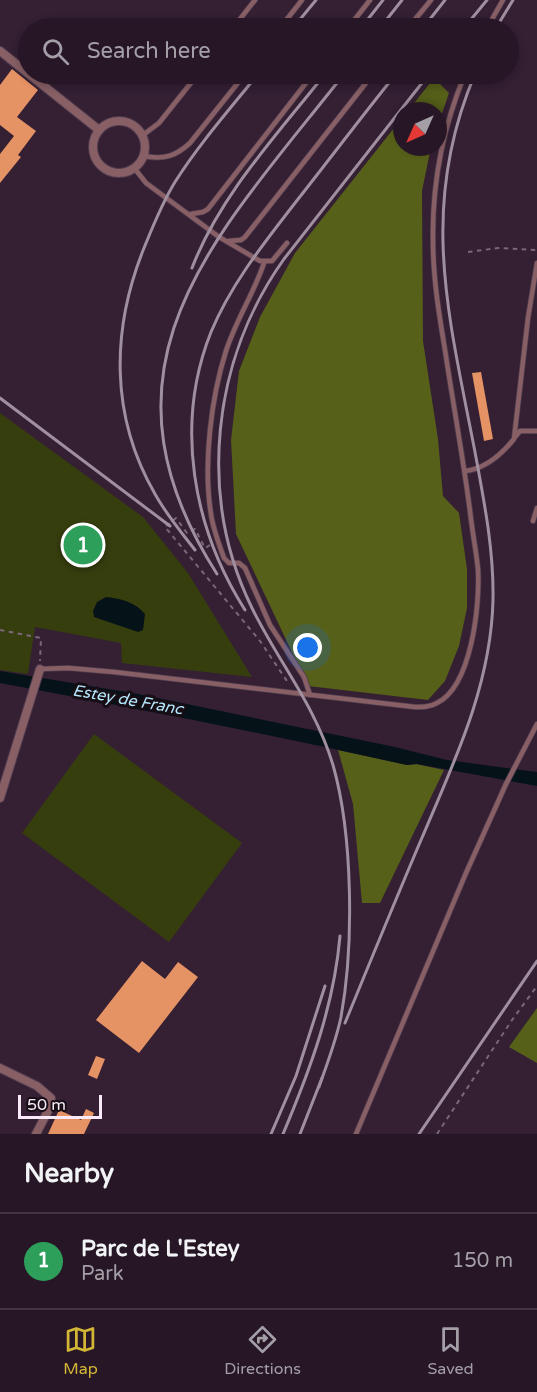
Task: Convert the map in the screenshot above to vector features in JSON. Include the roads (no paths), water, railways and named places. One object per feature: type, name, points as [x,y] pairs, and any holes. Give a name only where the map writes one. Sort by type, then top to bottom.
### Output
[{"type":"street","points":[[0,51],[18,65]]},
{"type":"street","points":[[41,84],[99,130]]},
{"type":"street","points":[[114,121],[122,121],[137,128],[143,135],[144,156],[135,169],[119,174],[103,168],[93,154],[92,146],[99,130],[114,121]]},
{"type":"street","points":[[0,798],[38,673]]},
{"type":"street","points":[[0,1068],[37,1086],[51,1098],[50,1107],[36,1134]]},
{"type":"lane","points":[[241,18],[255,0]]},
{"type":"lane","points":[[288,18],[302,0]]},
{"type":"lane","points":[[356,18],[370,0]]},
{"type":"lane","points":[[416,18],[431,0]]},
{"type":"lane","points":[[493,18],[503,0]]},
{"type":"lane","points":[[143,135],[159,123],[190,84]]},
{"type":"lane","points":[[144,156],[167,158],[181,151],[237,84]]},
{"type":"lane","points":[[189,214],[203,212],[208,208],[305,84]]},
{"type":"lane","points":[[229,242],[245,237],[365,84]]},
{"type":"lane","points":[[38,673],[68,668],[114,672],[428,707],[440,702],[451,689],[468,657],[477,611],[478,570],[465,471],[436,297],[433,242],[435,196],[441,152],[452,106],[461,84]]},
{"type":"lane","points":[[135,169],[146,183],[219,237],[264,263],[272,261],[287,243]]},
{"type":"lane","points":[[264,263],[226,351],[215,396],[210,442],[211,515],[226,561],[231,564],[239,563],[244,568],[270,626],[304,677],[310,695]]},
{"type":"lane","points":[[514,439],[537,263]]},
{"type":"lane","points":[[465,471],[484,466],[520,431],[537,431]]},
{"type":"lane","points":[[533,521],[537,508]]},
{"type":"lane","points":[[356,1134],[466,873],[506,784],[537,724]]},
{"type":"water","points":[[106,597],[128,602],[141,610],[145,614],[143,630],[138,632],[94,617],[93,611],[97,602]]},
{"type":"water","name":"Estey de Franc","points":[[0,671],[138,694],[395,747],[447,760],[537,772],[537,786],[417,764],[407,765],[204,722],[0,683]]},
{"type":"railway","points":[[301,18],[316,0]]},
{"type":"railway","points":[[369,18],[383,0]]},
{"type":"railway","points":[[388,18],[402,0]]},
{"type":"railway","points":[[431,18],[445,0]]},
{"type":"railway","points":[[472,18],[487,0]]},
{"type":"railway","points":[[502,18],[513,0]]},
{"type":"railway","points":[[195,550],[164,509],[140,464],[123,404],[120,372],[121,341],[125,310],[133,279],[166,198],[194,154],[250,84]]},
{"type":"railway","points":[[192,268],[218,215],[234,191],[251,166],[317,84]]},
{"type":"railway","points":[[217,574],[178,499],[162,430],[164,366],[182,306],[212,248],[252,191],[336,84]]},
{"type":"railway","points":[[245,610],[227,578],[213,545],[202,511],[195,475],[192,439],[193,403],[200,367],[219,314],[249,264],[388,84]]},
{"type":"railway","points":[[319,1087],[339,1026],[345,989],[349,925],[345,824],[333,765],[317,723],[262,628],[235,565],[224,520],[219,475],[220,429],[228,384],[241,340],[260,298],[284,259],[421,84]]},
{"type":"railway","points":[[345,1023],[469,723],[486,663],[491,632],[493,581],[490,544],[482,489],[456,355],[444,262],[443,216],[447,170],[458,123],[472,84]]},
{"type":"railway","points":[[0,398],[170,526]]},
{"type":"railway","points":[[283,1134],[302,1086],[326,1013],[340,936]]},
{"type":"railway","points":[[419,1134],[537,961]]},
{"type":"railway","points":[[271,1134],[296,1076],[325,986]]},
{"type":"railway","points":[[300,1134],[322,1078]]},
{"type":"place","name":"Parc de L'Estey","points":[[83,545]]}]
